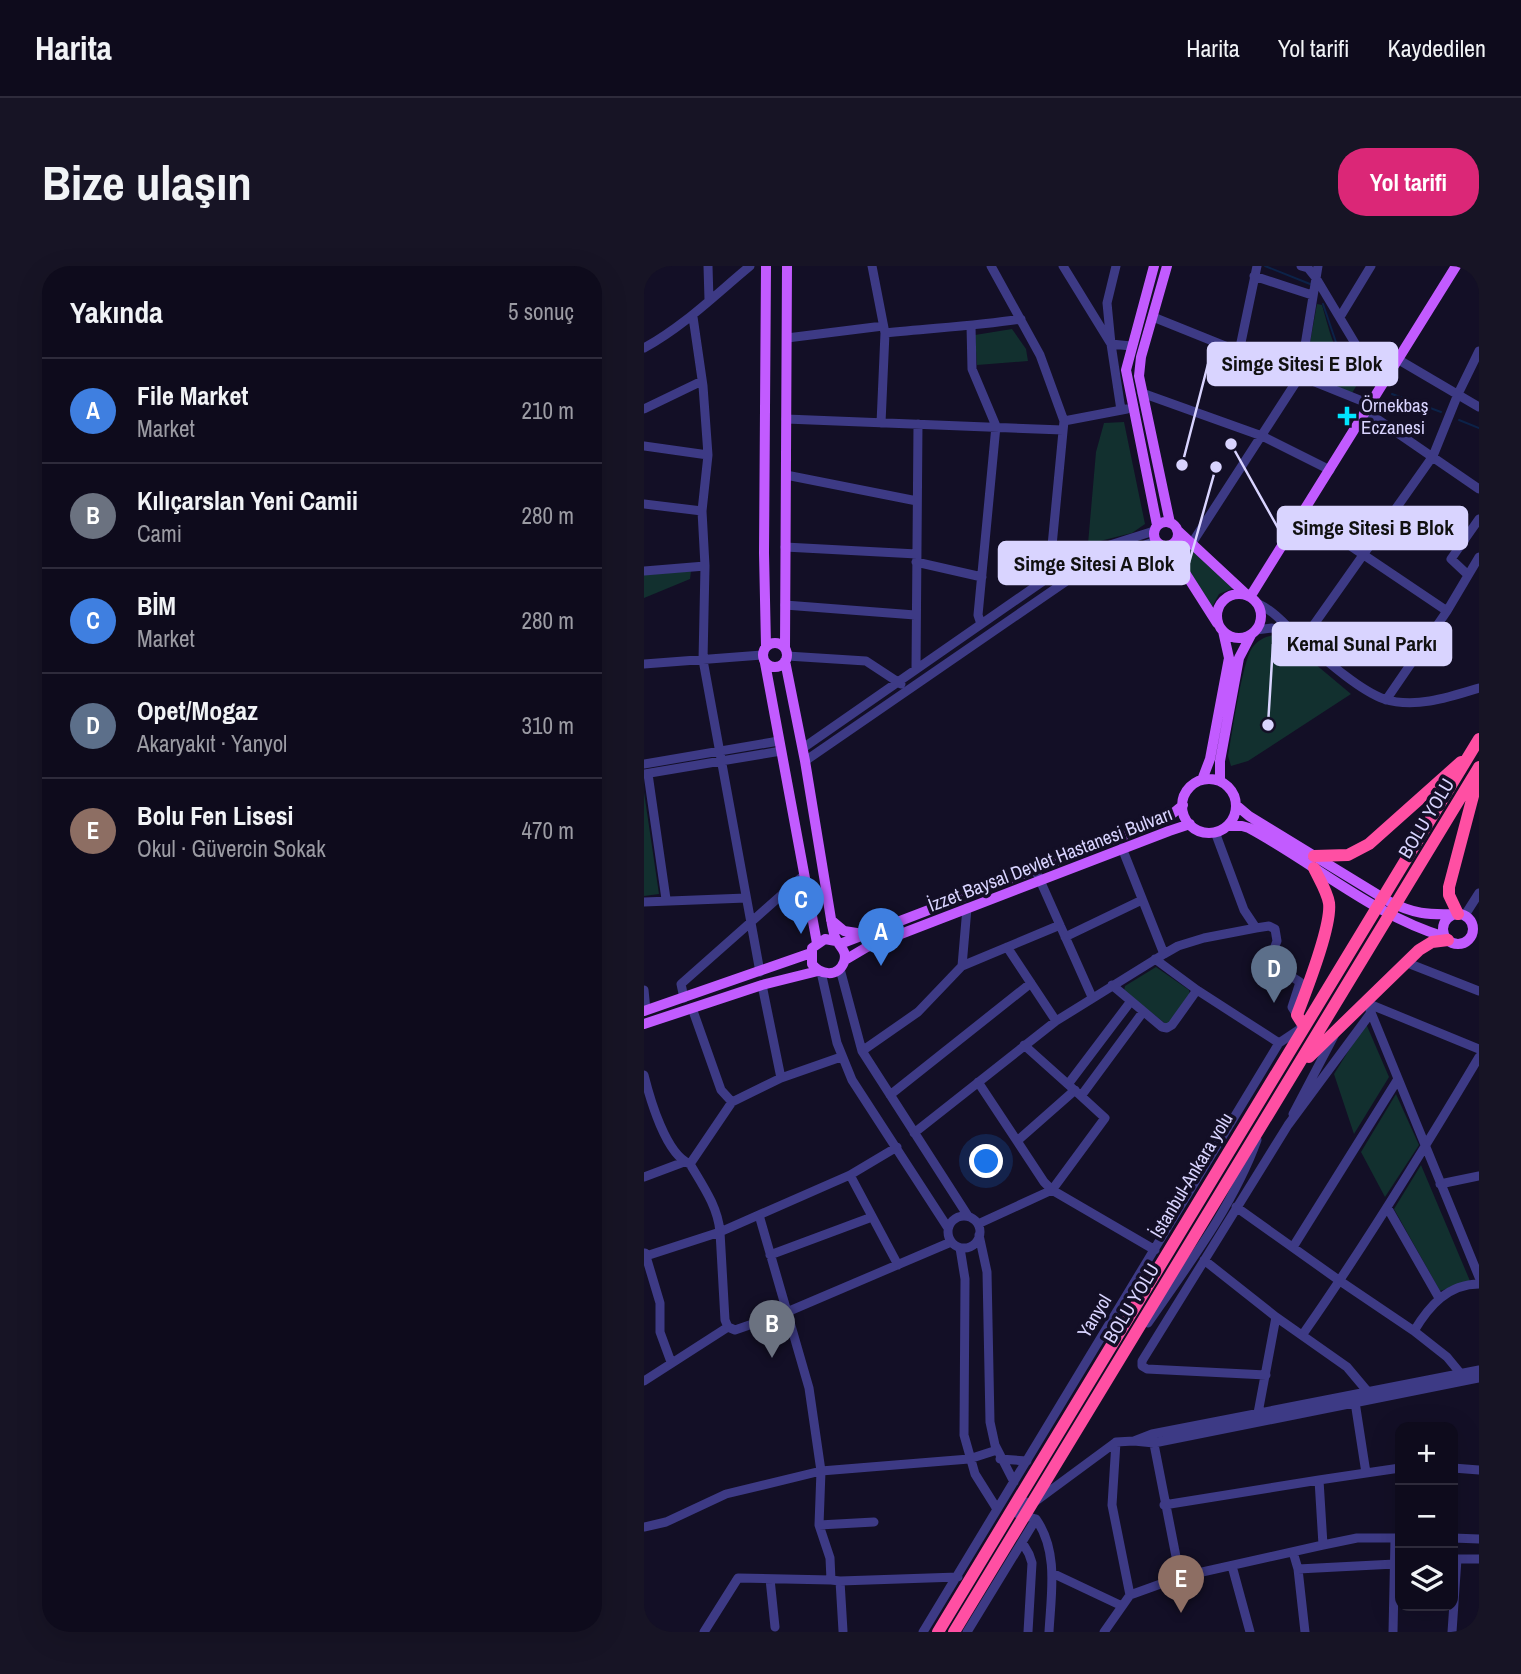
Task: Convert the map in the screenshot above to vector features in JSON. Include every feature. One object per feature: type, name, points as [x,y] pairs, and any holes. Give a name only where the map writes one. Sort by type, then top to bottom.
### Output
[{"type":"highway","name":"İstanbul-Ankara yolu","points":[[1380,916],[1392,883],[1479,739]]},
{"type":"highway","points":[[1301,1020],[1329,913],[1326,894],[1314,862],[1348,855],[1369,844],[1471,752]]},
{"type":"highway","name":"BOLU YOLU","points":[[1405,890],[1479,767]]},
{"type":"highway","points":[[1466,918],[1449,895],[1449,887],[1479,772]]},
{"type":"highway","name":"İstanbul-Ankara yolu","points":[[937,1632],[1301,1020],[1380,916],[1405,890]]},
{"type":"highway","name":"BOLU YOLU","points":[[954,1632],[1293,1072],[1380,916]]},
{"type":"highway","points":[[1293,1072],[1339,1027],[1368,1006],[1405,962],[1428,943],[1447,938]]},
{"type":"main road","points":[[766,266],[765,654],[817,943]]},
{"type":"main road","points":[[644,1024],[762,985],[819,972],[830,974],[842,965],[831,919],[786,655],[787,266]]},
{"type":"main road","points":[[1154,266],[1126,370],[1156,532],[1161,545],[1168,545],[1176,540],[1174,526],[1142,393],[1139,366],[1167,266]]},
{"type":"main road","points":[[1252,598],[1456,266]]},
{"type":"main road","points":[[1156,532],[1163,522],[1174,526],[1252,598],[1261,616],[1239,659],[1220,761],[1220,781]]},
{"type":"main road","points":[[1168,545],[1221,628],[1239,638],[1254,632]]},
{"type":"main road","points":[[1202,780],[1220,781],[1230,788],[1236,805],[1234,817],[1227,826],[1215,832],[1204,832],[1190,824],[1184,816],[1183,805],[1189,789],[1202,780],[1210,759],[1229,658],[1217,613],[1222,602],[1236,594],[1252,598]]},
{"type":"main road","points":[[765,654],[776,642],[786,655]]},
{"type":"main road","points":[[765,654],[776,667],[786,655]]},
{"type":"main road","name":"İzzet Baysal Devlet Hastanesi Bulvarı","points":[[842,965],[867,947],[967,908],[1037,874],[1166,819],[1183,805]]},
{"type":"main road","points":[[1236,805],[1314,862],[1380,916],[1447,938],[1453,943],[1479,946]]},
{"type":"main road","name":"İzzet Baysal Devlet Hastanesi Bulvarı","points":[[838,943],[1190,824]]},
{"type":"main road","points":[[1227,826],[1246,827],[1409,912],[1466,918]]},
{"type":"main road","points":[[1447,938],[1443,930],[1444,922],[1449,917],[1466,918]]},
{"type":"main road","points":[[1463,943],[1472,934],[1466,918]]},
{"type":"main road","points":[[831,919],[839,928],[849,933],[869,934]]},
{"type":"main road","points":[[819,972],[812,964],[811,953],[817,943],[825,939],[838,943]]},
{"type":"main road","points":[[645,1011],[811,953]]},
{"type":"street","points":[[644,270],[650,266]]},
{"type":"street","points":[[708,266],[709,300]]},
{"type":"street","points":[[644,348],[693,317],[750,266]]},
{"type":"street","points":[[872,266],[884,330],[881,423]]},
{"type":"street","points":[[991,266],[1040,355],[1064,426],[1049,577]]},
{"type":"street","points":[[1063,266],[1111,344]]},
{"type":"street","points":[[1116,266],[1107,303],[1121,410]]},
{"type":"street","points":[[1239,352],[1257,266]]},
{"type":"street","points":[[1301,266],[1308,268],[1315,278],[1365,360],[1388,378]]},
{"type":"street","points":[[1192,543],[1300,376],[1318,266]]},
{"type":"street","points":[[1340,317],[1371,266]]},
{"type":"street","points":[[1254,276],[1312,295]]},
{"type":"street","points":[[693,317],[708,455],[702,511],[705,566],[703,660],[760,972]]},
{"type":"street","points":[[1153,317],[1300,376],[1369,408],[1479,489]]},
{"type":"street","points":[[787,338],[971,326],[1021,319]]},
{"type":"street","points":[[971,326],[972,369],[996,426],[978,615],[981,624]]},
{"type":"street","points":[[1111,344],[1131,346]]},
{"type":"street","points":[[1300,638],[1433,456],[1479,351]]},
{"type":"street","points":[[1399,360],[1479,407]]},
{"type":"street","points":[[644,409],[702,381]]},
{"type":"street","points":[[1142,393],[1262,436],[1330,470]]},
{"type":"street","points":[[786,419],[1064,426],[1133,408]]},
{"type":"street","points":[[916,669],[919,424]]},
{"type":"street","points":[[644,446],[708,455]]},
{"type":"street","points":[[786,475],[916,501]]},
{"type":"street","points":[[644,504],[702,511]]},
{"type":"street","points":[[1303,513],[1447,611]]},
{"type":"street","points":[[1468,575],[1451,559],[1479,519]]},
{"type":"street","points":[[803,748],[1088,552],[1156,532]]},
{"type":"street","points":[[806,761],[1089,567],[1156,532]]},
{"type":"street","points":[[785,547],[917,558],[982,577]]},
{"type":"street","points":[[1386,700],[1447,611],[1479,557]]},
{"type":"street","points":[[644,572],[705,566]]},
{"type":"street","points":[[1252,598],[1269,609],[1358,685],[1386,700],[1438,700],[1479,688]]},
{"type":"street","points":[[785,605],[915,615]]},
{"type":"street","points":[[1254,632],[1272,628],[1300,638]]},
{"type":"street","points":[[644,664],[765,654]]},
{"type":"street","points":[[786,655],[866,662],[899,681],[906,691]]},
{"type":"street","points":[[666,899],[645,771],[780,746]]},
{"type":"street","points":[[1215,832],[1244,910],[1256,928]]},
{"type":"street","points":[[1122,848],[1142,900],[1159,957],[1197,990],[1279,1043]]},
{"type":"street","points":[[1037,874],[1092,997]]},
{"type":"street","points":[[684,998],[681,984],[804,875]]},
{"type":"street","points":[[1466,918],[1479,893]]},
{"type":"street","points":[[644,902],[666,899],[746,898]]},
{"type":"street","points":[[1065,937],[1142,900]]},
{"type":"street","points":[[962,966],[967,908]]},
{"type":"street","points":[[862,1051],[918,1012],[962,966],[1060,925]]},
{"type":"street","points":[[914,1133],[1056,1021],[1178,946],[1204,938],[1269,926],[1275,929],[1276,942],[1269,962],[1300,982],[1292,1007],[1301,1020]]},
{"type":"street","points":[[1007,947],[1056,1021]]},
{"type":"street","points":[[1405,962],[1479,991]]},
{"type":"street","points":[[842,965],[862,1051],[968,1216],[978,1224],[987,1272],[990,1422],[999,1455],[1014,1482]]},
{"type":"street","points":[[819,972],[841,1057],[852,1080],[897,1147],[956,1245],[965,1279],[964,1435],[969,1459],[980,1484],[998,1509]]},
{"type":"street","points":[[890,1096],[1031,983]]},
{"type":"street","points":[[762,985],[782,1078]]},
{"type":"street","points":[[1112,985],[1162,1027],[1167,1028],[1197,990]]},
{"type":"street","points":[[644,990],[645,1011]]},
{"type":"street","points":[[1075,1090],[1131,1001]]},
{"type":"street","points":[[1368,1006],[1479,1049]]},
{"type":"street","points":[[1368,1006],[1479,1277]]},
{"type":"street","points":[[1265,1375],[1147,1369],[1142,1366],[1142,1361],[1253,1179],[1368,1006]]},
{"type":"street","points":[[692,1008],[721,1090],[732,1102]]},
{"type":"street","points":[[1017,1141],[1075,1090],[1143,1012]]},
{"type":"street","name":"Yanyol","points":[[923,1632],[1279,1043],[1301,1020]]},
{"type":"street","points":[[1288,1125],[1339,1027]]},
{"type":"street","points":[[978,1224],[1052,1190],[1105,1118],[1024,1045]]},
{"type":"street","points":[[644,1177],[687,1163],[732,1102],[782,1078],[841,1057]]},
{"type":"street","points":[[1303,1334],[1425,1148],[1479,1057]]},
{"type":"street","points":[[644,1075],[652,1108],[663,1132],[710,1197],[719,1220],[728,1327]]},
{"type":"street","points":[[1293,1247],[1398,1079]]},
{"type":"street","points":[[978,1082],[1052,1190],[1155,1250]]},
{"type":"street","points":[[1018,1514],[1219,1215],[1247,1168],[1265,1118]]},
{"type":"street","points":[[671,1363],[660,1332],[660,1303],[645,1254],[738,1226],[759,1214],[850,1175],[897,1147]]},
{"type":"street","points":[[1247,1168],[1253,1179]]},
{"type":"street","points":[[850,1175],[898,1265]]},
{"type":"street","points":[[1440,1184],[1479,1176]]},
{"type":"street","points":[[1236,1207],[1414,1331],[1447,1357],[1461,1374]]},
{"type":"street","points":[[1219,1215],[1236,1207]]},
{"type":"street","points":[[1387,1207],[1440,1298]]},
{"type":"street","points":[[759,1214],[809,1388],[821,1471],[819,1525],[836,1581],[845,1632]]},
{"type":"street","points":[[948,1228],[954,1219],[968,1216]]},
{"type":"street","points":[[770,1255],[872,1217]]},
{"type":"street","points":[[728,1327],[735,1330],[787,1312],[898,1265],[956,1245],[974,1244],[979,1235]]},
{"type":"street","points":[[1204,1260],[1276,1317],[1347,1367],[1368,1392]]},
{"type":"street","points":[[1414,1331],[1440,1298],[1460,1287],[1479,1284]]},
{"type":"street","points":[[1258,1413],[1276,1317]]},
{"type":"street","points":[[644,1381],[728,1327]]},
{"type":"street","points":[[1153,1438],[1258,1413],[1479,1370]]},
{"type":"street","points":[[1018,1514],[1116,1442],[1153,1438],[1479,1378]]},
{"type":"street","points":[[1355,1402],[1366,1473]]},
{"type":"street","points":[[1153,1438],[1180,1577]]},
{"type":"street","points":[[1116,1442],[1112,1505],[1130,1595]]},
{"type":"street","points":[[644,1527],[666,1522],[726,1494],[821,1471],[999,1455],[1027,1461]]},
{"type":"street","points":[[1458,1468],[1479,1470]]},
{"type":"street","points":[[1164,1505],[1395,1469]]},
{"type":"street","points":[[1319,1480],[1323,1545]]},
{"type":"street","points":[[1018,1514],[1036,1518],[1046,1535],[1052,1573],[1048,1632]]},
{"type":"street","points":[[967,1632],[1036,1518]]},
{"type":"street","points":[[819,1525],[874,1522]]},
{"type":"street","points":[[1104,1632],[1130,1595],[1180,1577],[1357,1538],[1395,1538]]},
{"type":"street","points":[[1458,1538],[1479,1539]]},
{"type":"street","points":[[1022,1542],[1032,1563],[1028,1632]]},
{"type":"street","points":[[1293,1552],[1298,1569],[1305,1632]]},
{"type":"street","points":[[1458,1559],[1479,1559]]},
{"type":"street","points":[[1298,1569],[1395,1561]]},
{"type":"street","points":[[1232,1566],[1250,1632]]},
{"type":"street","points":[[1052,1573],[1122,1606]]},
{"type":"street","points":[[704,1632],[738,1578],[836,1581],[958,1577]]},
{"type":"street","points":[[770,1579],[775,1627]]},
{"type":"street","points":[[1393,1632],[1395,1596]]},
{"type":"street","points":[[1452,1632],[1453,1611]]},
{"type":"green space","points":[[1317,304],[1322,305],[1339,355],[1360,380],[1352,393],[1310,375],[1305,370]]},
{"type":"green space","points":[[1012,329],[1026,349],[1028,361],[977,365],[975,335]]},
{"type":"green space","points":[[1124,422],[1145,524],[1132,533],[1088,544],[1096,452],[1104,423]]},
{"type":"green space","points":[[1181,541],[1236,587],[1219,594],[1211,609],[1174,548]]},
{"type":"green space","points":[[691,571],[690,579],[644,598],[644,575]]},
{"type":"green space","points":[[1275,635],[1290,643],[1351,694],[1248,761],[1231,766],[1228,756],[1248,656],[1259,641]]},
{"type":"green space","points":[[644,792],[659,894],[644,896]]},
{"type":"green space","points":[[1156,967],[1189,990],[1190,995],[1170,1023],[1166,1024],[1124,991],[1125,986]]},
{"type":"green space","points":[[1364,1026],[1367,1026],[1389,1077],[1354,1134],[1334,1074]]},
{"type":"green space","points":[[1396,1094],[1419,1145],[1385,1197],[1361,1152]]},
{"type":"green space","points":[[1421,1165],[1470,1281],[1440,1291],[1394,1209]]},
{"type":"waterway","points":[[1265,266],[1310,284]]},
{"type":"waterway","points":[[1323,304],[1342,360],[1350,370],[1373,385]]},
{"type":"waterway","points":[[1392,394],[1441,412]]},
{"type":"waterway","points":[[1459,420],[1479,428]]},
{"type":"place","name":"Örnekbaş Eczanesi","points":[[1347,416]]},
{"type":"place","name":"Simge Sitesi B Blok","points":[[1231,444]]},
{"type":"place","name":"Simge Sitesi E Blok","points":[[1182,465]]},
{"type":"place","name":"Simge Sitesi A Blok","points":[[1216,467]]},
{"type":"place","name":"Kemal Sunal Parkı","points":[[1268,725]]},
{"type":"place","name":"BİM","points":[[801,934]]},
{"type":"place","name":"File Market","points":[[881,966]]},
{"type":"place","name":"Opet/Mogaz","points":[[1274,1003]]},
{"type":"place","name":"Kılıçarslan Yeni Camii","points":[[772,1358]]},
{"type":"place","name":"Bolu Fen Lisesi","points":[[1181,1613]]}]
